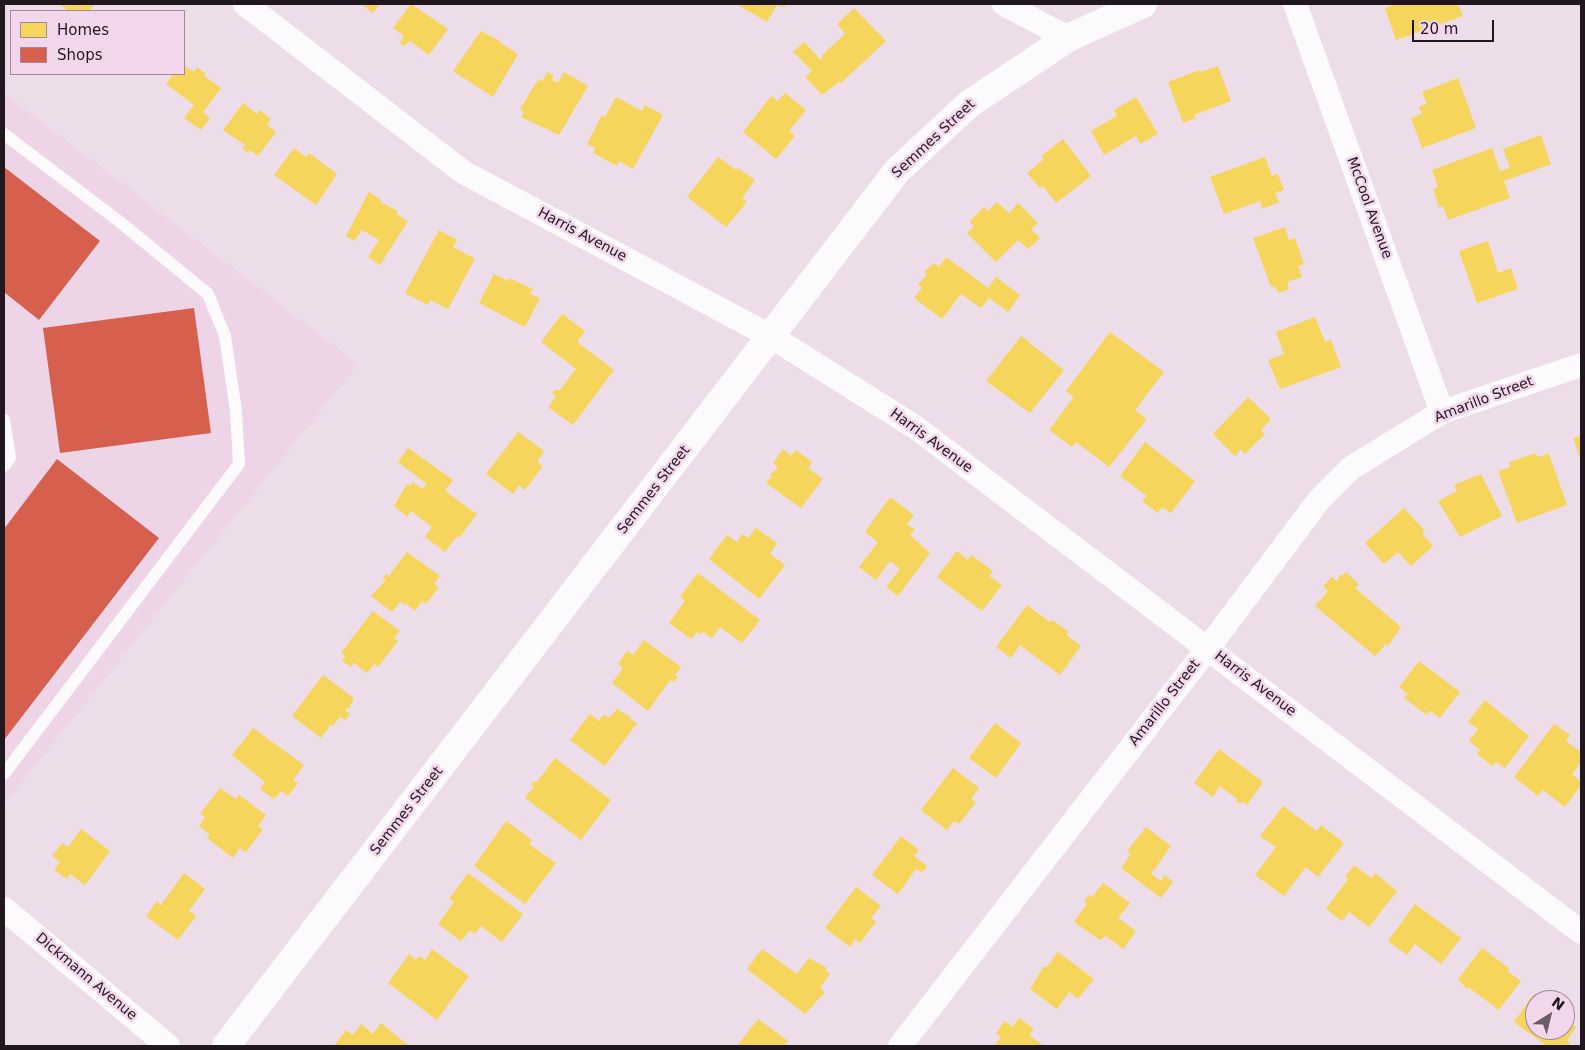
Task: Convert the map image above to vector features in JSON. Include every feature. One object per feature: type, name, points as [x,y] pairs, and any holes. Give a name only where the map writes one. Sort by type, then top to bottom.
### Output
[{"type":"main road","name":"Semmes Street","points":[[226,1046],[772,337],[897,171],[969,104],[1068,38],[1143,4]]},
{"type":"street","name":"Harris Avenue","points":[[245,4],[464,172],[772,337],[914,427],[1581,932]]},
{"type":"street","points":[[1004,4],[1068,38]]},
{"type":"street","name":"McCool Avenue","points":[[1295,4],[1442,412]]},
{"type":"street","name":"Amarillo Street","points":[[900,1046],[1208,648],[1319,500],[1350,468],[1442,412],[1581,365]]},
{"type":"street","name":"Dickmann Avenue","points":[[4,909],[168,1046]]},
{"type":"lane","points":[[4,134],[120,222],[208,294],[225,336],[236,411],[239,464],[4,774]]},
{"type":"lane","points":[[4,420],[10,458],[4,466]]},
{"type":"shaded area","points":[[4,93],[358,364],[4,804]]},
{"type":"building: Homes","points":[[59,4],[95,4],[90,10],[68,10]]},
{"type":"building: Homes","points":[[361,4],[380,4],[373,13]]},
{"type":"building: Homes","points":[[411,4],[448,29],[429,55],[410,41],[404,46],[400,43],[404,36],[393,28]]},
{"type":"building: Homes","points":[[736,4],[786,4],[784,8],[777,5],[767,22]]},
{"type":"building: Homes","points":[[1396,4],[1458,4],[1463,16],[1396,40],[1385,8]]},
{"type":"building: Homes","points":[[854,8],[886,41],[841,83],[839,82],[822,95],[805,77],[812,71],[793,52],[804,42],[821,60],[823,58],[821,56],[845,34],[837,24]]},
{"type":"building: Homes","points":[[481,31],[500,41],[518,54],[493,97],[453,71]]},
{"type":"building: Homes","points":[[185,66],[194,72],[197,67],[206,74],[204,76],[221,88],[203,112],[210,118],[201,130],[184,118],[194,105],[166,84],[172,75],[185,75]]},
{"type":"building: Homes","points":[[1218,66],[1231,101],[1194,115],[1196,118],[1183,123],[1168,82],[1200,70],[1201,72]]},
{"type":"building: Homes","points":[[548,72],[554,76],[552,80],[558,83],[564,72],[588,86],[559,135],[521,117],[524,112],[520,109],[536,83],[539,80],[542,81]]},
{"type":"building: Homes","points":[[1458,78],[1476,128],[1422,148],[1411,118],[1422,114],[1419,107],[1427,104],[1422,92]]},
{"type":"building: Homes","points":[[785,93],[806,110],[789,131],[795,136],[776,159],[743,132],[771,96],[778,101]]},
{"type":"building: Homes","points":[[616,97],[642,111],[645,105],[663,115],[633,169],[619,161],[617,166],[593,153],[595,148],[587,144],[602,115],[605,117]]},
{"type":"building: Homes","points":[[1136,97],[1158,134],[1140,144],[1136,136],[1104,155],[1091,131],[1117,116],[1114,110]]},
{"type":"building: Homes","points":[[243,103],[257,114],[260,110],[271,119],[267,125],[276,132],[258,156],[250,150],[248,153],[242,148],[245,145],[223,130]]},
{"type":"building: Homes","points":[[1541,135],[1551,164],[1504,181],[1510,198],[1448,220],[1443,206],[1439,207],[1433,189],[1438,187],[1432,170],[1492,148],[1500,171],[1510,168],[1503,149]]},
{"type":"building: Homes","points":[[1063,139],[1091,176],[1056,203],[1043,186],[1040,188],[1027,173],[1044,159],[1041,156]]},
{"type":"building: Homes","points":[[294,148],[306,157],[309,153],[337,174],[316,205],[274,175]]},
{"type":"building: Homes","points":[[718,157],[736,170],[738,168],[755,180],[742,198],[747,202],[726,227],[687,197]]},
{"type":"building: Homes","points":[[1265,157],[1272,176],[1278,174],[1284,190],[1275,193],[1279,202],[1262,209],[1260,201],[1224,214],[1210,177]]},
{"type":"building: Homes","points":[[369,192],[381,200],[380,202],[398,211],[396,214],[408,221],[380,265],[368,257],[379,240],[362,230],[354,241],[346,236]]},
{"type":"building: Homes","points":[[997,202],[1009,213],[1018,203],[1038,223],[1031,229],[1040,238],[1028,249],[1018,240],[996,262],[967,233],[974,226],[969,222],[984,207],[988,211]]},
{"type":"building: Homes","points":[[1285,227],[1289,240],[1295,238],[1304,264],[1298,266],[1302,277],[1287,282],[1289,289],[1278,293],[1275,286],[1271,287],[1253,238]]},
{"type":"building: Homes","points":[[439,230],[457,240],[453,247],[475,259],[448,309],[430,300],[428,305],[405,293]]},
{"type":"building: Homes","points":[[1488,241],[1498,273],[1511,268],[1518,289],[1477,303],[1459,251]]},
{"type":"building: Homes","points":[[946,257],[988,288],[996,277],[1020,295],[1008,312],[989,298],[981,308],[961,294],[942,319],[914,298],[922,288],[918,285],[927,274],[924,272],[934,263],[939,267]]},
{"type":"building: Homes","points":[[494,274],[508,281],[509,278],[533,289],[530,294],[540,298],[525,327],[479,303]]},
{"type":"building: Homes","points":[[562,314],[585,331],[577,342],[614,370],[573,425],[548,407],[556,397],[552,393],[556,389],[559,391],[576,369],[541,342]]},
{"type":"building: Homes","points":[[1315,317],[1325,342],[1331,340],[1341,367],[1280,389],[1268,360],[1284,354],[1276,332]]},
{"type":"building: Homes","points":[[1110,332],[1164,372],[1135,410],[1147,419],[1109,467],[1076,442],[1072,447],[1049,430],[1074,397],[1066,391]]},
{"type":"building: Homes","points":[[1021,336],[1064,370],[1030,413],[986,381]]},
{"type":"building: Homes","points":[[1248,397],[1271,419],[1261,430],[1265,434],[1245,454],[1241,449],[1235,456],[1213,434]]},
{"type":"building: Homes","points":[[518,432],[544,451],[537,462],[543,466],[525,490],[519,485],[513,494],[486,474]]},
{"type":"building: Homes","points":[[1581,436],[1581,460],[1573,438]]},
{"type":"building: Homes","points":[[1145,442],[1195,481],[1171,513],[1162,507],[1158,513],[1142,501],[1147,496],[1120,476]]},
{"type":"building: Homes","points":[[408,448],[453,480],[445,491],[477,514],[459,538],[457,536],[445,552],[425,537],[432,527],[411,511],[407,517],[394,506],[407,484],[410,486],[413,482],[423,489],[427,484],[398,462]]},
{"type":"building: Homes","points":[[783,449],[791,456],[796,450],[812,462],[808,468],[823,479],[801,508],[766,483],[772,476],[770,475],[778,467],[773,463]]},
{"type":"building: Homes","points":[[1536,453],[1537,457],[1549,454],[1567,505],[1517,523],[1498,471],[1510,467],[1509,462]]},
{"type":"building: Homes","points":[[1481,474],[1502,516],[1460,537],[1438,501],[1457,491],[1454,485]]},
{"type":"building: Homes","points":[[890,497],[914,515],[907,524],[915,530],[910,535],[930,553],[898,596],[886,587],[900,569],[890,561],[876,580],[859,567],[878,542],[865,532]]},
{"type":"building: Homes","points":[[1404,508],[1425,531],[1422,534],[1433,546],[1411,566],[1398,552],[1384,564],[1365,543]]},
{"type":"building: Homes","points":[[756,528],[777,543],[770,554],[785,565],[759,599],[709,559],[727,535],[737,542],[742,534],[748,538]]},
{"type":"building: Homes","points":[[957,551],[968,560],[971,555],[993,571],[989,576],[1002,585],[982,611],[937,577]]},
{"type":"building: Homes","points":[[407,552],[440,576],[434,584],[439,587],[426,604],[422,601],[415,611],[405,603],[404,606],[401,601],[392,612],[371,596],[386,580],[383,578],[386,574],[389,576]]},
{"type":"building: Homes","points":[[1346,572],[1359,584],[1355,588],[1401,627],[1388,646],[1386,644],[1375,656],[1315,606],[1328,591],[1323,586],[1332,577],[1337,581],[1340,574],[1342,576]]},
{"type":"building: Homes","points":[[698,573],[760,620],[742,643],[720,627],[712,638],[703,632],[701,634],[697,632],[691,639],[669,623],[685,601],[680,597]]},
{"type":"building: Homes","points":[[1027,605],[1050,622],[1052,620],[1069,632],[1066,635],[1081,646],[1060,675],[1020,645],[1011,658],[996,647]]},
{"type":"building: Homes","points":[[373,611],[400,631],[394,638],[398,641],[378,667],[374,664],[367,673],[354,663],[351,667],[342,661],[345,656],[341,653]]},
{"type":"building: Homes","points":[[644,640],[681,667],[675,675],[678,677],[674,682],[670,680],[648,711],[612,683],[623,668],[618,664],[627,651],[633,655]]},
{"type":"building: Homes","points":[[1419,661],[1460,692],[1440,718],[1430,711],[1427,715],[1404,698],[1408,694],[1399,687]]},
{"type":"building: Homes","points":[[323,675],[354,698],[349,709],[345,710],[350,714],[345,720],[340,717],[333,726],[331,724],[321,738],[292,716]]},
{"type":"building: Homes","points":[[1485,700],[1529,736],[1505,768],[1496,762],[1492,766],[1477,754],[1480,750],[1469,741],[1478,729],[1468,722]]},
{"type":"building: Homes","points":[[617,709],[637,723],[605,766],[570,740],[590,714],[599,721],[603,715],[610,717]]},
{"type":"building: Homes","points":[[995,723],[1021,743],[996,778],[969,758]]},
{"type":"building: Homes","points":[[1554,724],[1570,735],[1566,741],[1581,752],[1581,762],[1572,774],[1581,782],[1581,785],[1565,807],[1543,790],[1538,796],[1514,777]]},
{"type":"building: Homes","points":[[253,728],[304,765],[293,780],[298,783],[288,796],[281,791],[274,799],[260,789],[265,782],[232,755]]},
{"type":"building: Homes","points":[[1219,749],[1263,782],[1247,805],[1242,801],[1240,804],[1236,801],[1237,799],[1220,786],[1213,797],[1194,783]]},
{"type":"building: Homes","points":[[555,758],[611,800],[581,840],[525,798],[534,786],[531,784],[533,781],[536,783]]},
{"type":"building: Homes","points":[[953,768],[979,788],[971,799],[976,802],[959,824],[954,821],[947,830],[921,810]]},
{"type":"building: Homes","points":[[220,788],[236,799],[239,795],[266,815],[258,826],[263,829],[246,852],[240,848],[233,858],[207,838],[210,835],[199,826],[205,817],[200,814]]},
{"type":"building: Homes","points":[[1283,806],[1317,831],[1321,825],[1344,843],[1318,877],[1306,867],[1284,896],[1255,875],[1276,847],[1260,836]]},
{"type":"building: Homes","points":[[506,821],[532,840],[529,844],[556,863],[525,904],[474,866]]},
{"type":"building: Homes","points":[[1146,827],[1171,846],[1151,874],[1161,881],[1165,875],[1173,882],[1161,898],[1121,868],[1131,854],[1127,851]]},
{"type":"building: Homes","points":[[81,829],[110,851],[85,885],[70,874],[67,879],[54,870],[60,862],[52,856],[62,843],[68,847]]},
{"type":"building: Homes","points":[[901,836],[919,850],[914,856],[926,865],[927,868],[921,872],[916,869],[898,894],[872,875]]},
{"type":"building: Homes","points":[[1354,865],[1371,878],[1375,873],[1397,891],[1369,927],[1349,912],[1342,921],[1326,909],[1348,879],[1345,877]]},
{"type":"building: Homes","points":[[184,873],[205,889],[189,911],[196,916],[178,940],[146,916],[157,901],[161,905]]},
{"type":"building: Homes","points":[[468,873],[523,914],[502,942],[481,926],[475,934],[470,930],[461,941],[438,924],[454,902],[449,899]]},
{"type":"building: Homes","points":[[1103,883],[1130,903],[1118,918],[1136,931],[1123,949],[1106,936],[1100,940],[1074,922],[1087,903],[1084,901],[1089,895],[1092,897]]},
{"type":"building: Homes","points":[[856,887],[881,906],[871,918],[876,922],[860,943],[855,939],[850,947],[825,928]]},
{"type":"building: Homes","points":[[1415,904],[1461,938],[1441,964],[1415,944],[1407,955],[1388,941]]},
{"type":"building: Homes","points":[[1482,948],[1509,968],[1507,971],[1521,981],[1499,1010],[1468,987],[1467,989],[1458,979]]},
{"type":"building: Homes","points":[[432,949],[469,976],[437,1020],[388,983],[409,954],[416,960],[419,956],[425,960]]},
{"type":"building: Homes","points":[[762,949],[797,974],[809,958],[827,968],[825,970],[830,974],[820,988],[825,992],[805,1014],[747,969]]},
{"type":"building: Homes","points":[[1058,952],[1094,979],[1078,999],[1069,992],[1057,1009],[1030,989],[1044,966],[1046,968]]},
{"type":"building: Homes","points":[[1525,1006],[1525,1030],[1514,1022]]},
{"type":"building: Homes","points":[[1019,1018],[1034,1029],[1029,1035],[1044,1046],[995,1046],[1001,1037],[996,1033],[1005,1021],[1012,1027]]},
{"type":"building: Homes","points":[[758,1019],[788,1041],[784,1046],[737,1046]]},
{"type":"building: Homes","points":[[381,1023],[409,1046],[335,1045],[346,1030],[353,1035],[361,1024],[373,1034]]},
{"type":"building: Homes","points":[[1539,1040],[1567,1040],[1570,1043],[1568,1046],[1563,1044],[1561,1046],[1547,1046]]},
{"type":"building: Shops","points":[[4,167],[100,241],[39,320],[4,292]]},
{"type":"building: Shops","points":[[194,308],[211,433],[60,453],[43,328]]},
{"type":"building: Shops","points":[[57,459],[159,538],[4,740],[4,529]]}]
